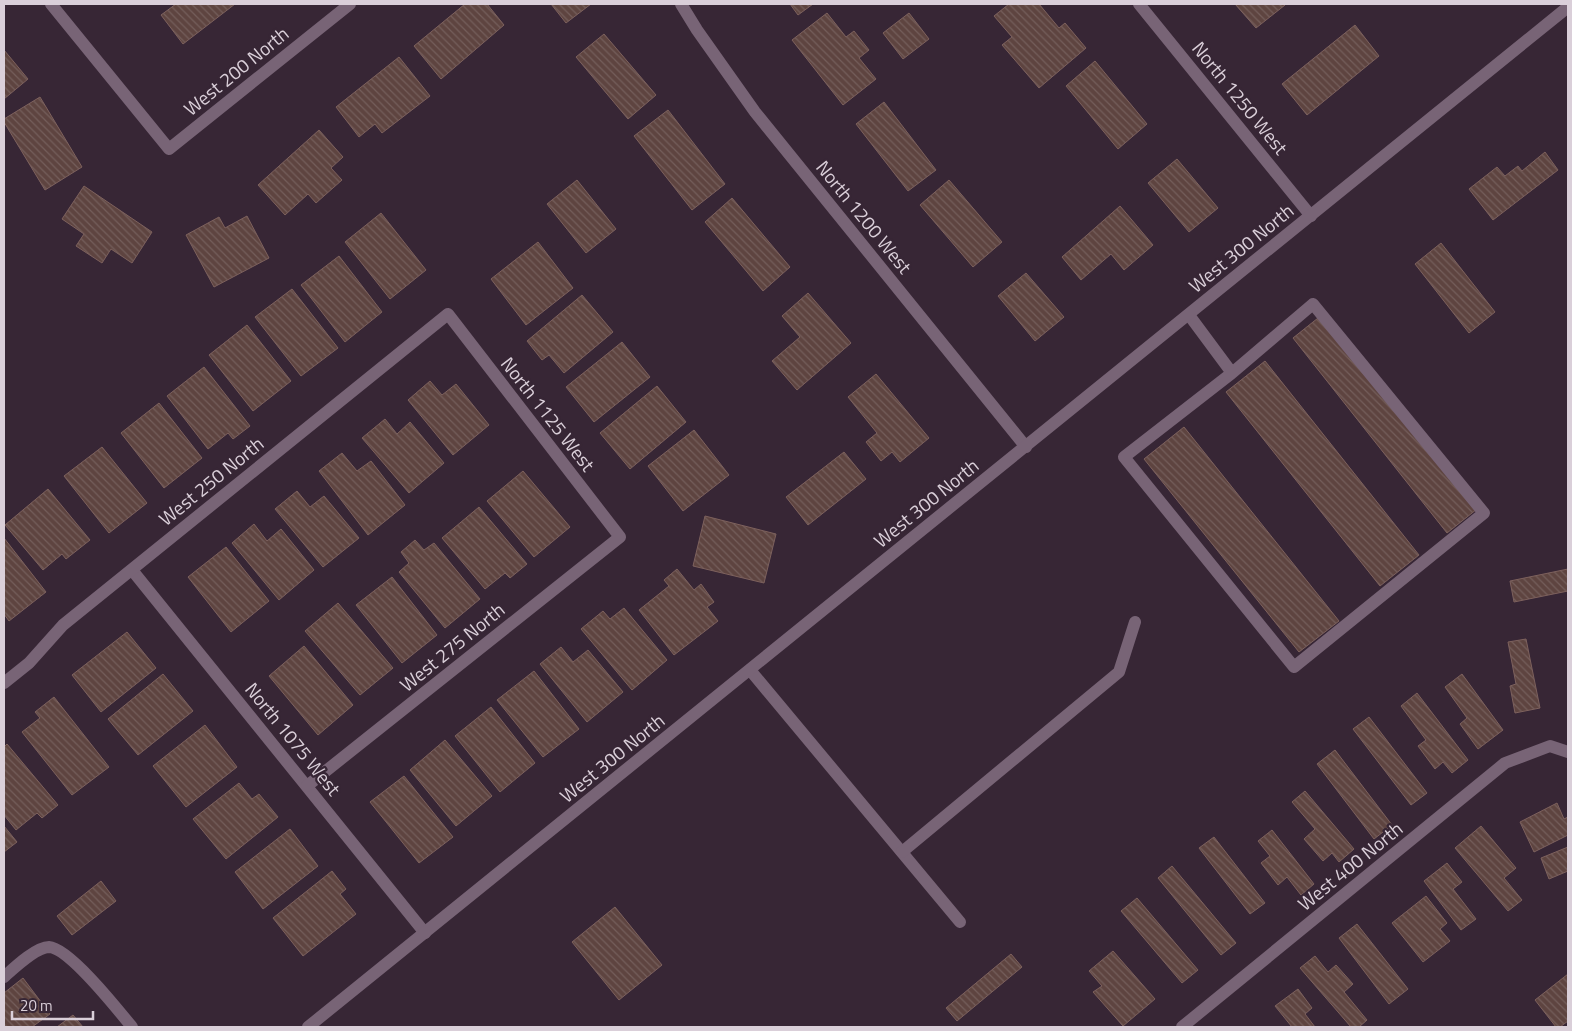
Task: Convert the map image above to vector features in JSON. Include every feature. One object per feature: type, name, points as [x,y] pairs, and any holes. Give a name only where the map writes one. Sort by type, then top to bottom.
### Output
[{"type":"street","name":"West 200 North","points":[[51,4],[169,148],[350,4]]},
{"type":"street","name":"North 1200 West","points":[[681,4],[755,112],[1026,447]]},
{"type":"street","name":"North 1250 West","points":[[1139,4],[1311,216]]},
{"type":"street","name":"West 300 North","points":[[308,1027],[1568,8]]},
{"type":"street","points":[[1314,304],[1484,513],[1294,667],[1124,457],[1232,373],[1314,304]]},
{"type":"street","name":"North 1125 West","points":[[448,314],[620,537]]},
{"type":"street","name":"West 250 North","points":[[4,683],[29,662],[64,625],[448,314]]},
{"type":"street","points":[[1188,315],[1232,373]]},
{"type":"street","name":"West 275 North","points":[[307,786],[620,537]]},
{"type":"street","name":"North 1075 West","points":[[132,570],[425,933]]},
{"type":"street","points":[[902,852],[1119,672],[1135,622]]},
{"type":"street","points":[[750,670],[960,922]]},
{"type":"street","name":"West 400 North","points":[[1182,1027],[1505,763],[1550,746],[1568,752]]},
{"type":"street","points":[[4,977],[35,952],[48,947],[63,952],[108,996],[132,1027]]},
{"type":"building","points":[[176,4],[235,4],[183,44],[161,15]]},
{"type":"building","points":[[465,4],[487,4],[504,25],[441,79],[414,46]]},
{"type":"building","points":[[551,4],[591,4],[566,23]]},
{"type":"building","points":[[790,4],[813,4],[798,15]]},
{"type":"building","points":[[1009,4],[1039,4],[1059,28],[1065,23],[1086,48],[1039,88],[1002,45],[1012,37],[994,16]]},
{"type":"building","points":[[1235,4],[1284,4],[1285,5],[1256,28]]},
{"type":"building","points":[[827,13],[846,37],[854,31],[869,50],[859,58],[876,79],[843,105],[792,40]]},
{"type":"building","points":[[909,13],[929,39],[903,59],[883,33]]},
{"type":"building","points":[[1355,25],[1379,56],[1307,115],[1282,84]]},
{"type":"building","points":[[604,34],[656,95],[628,119],[576,57]]},
{"type":"building","points":[[4,50],[28,79],[4,99]]},
{"type":"building","points":[[399,57],[430,96],[382,133],[375,124],[359,137],[336,107]]},
{"type":"building","points":[[1095,61],[1147,124],[1118,149],[1066,86]]},
{"type":"building","points":[[40,97],[82,167],[45,190],[4,122],[4,119]]},
{"type":"building","points":[[884,102],[936,170],[908,191],[856,124]]},
{"type":"building","points":[[668,110],[725,184],[692,210],[634,136]]},
{"type":"building","points":[[319,130],[343,157],[331,168],[342,180],[316,203],[308,194],[285,215],[258,185]]},
{"type":"building","points":[[1545,152],[1558,170],[1493,220],[1469,189],[1497,167],[1505,176],[1518,166],[1522,171]]},
{"type":"building","points":[[1177,159],[1218,208],[1189,232],[1148,183]]},
{"type":"building","points":[[577,180],[616,229],[586,253],[547,204]]},
{"type":"building","points":[[949,180],[1002,242],[973,267],[920,205]]},
{"type":"building","points":[[84,186],[152,232],[132,263],[111,249],[102,263],[76,246],[84,234],[62,219]]},
{"type":"building","points":[[732,198],[790,267],[763,291],[705,222]]},
{"type":"building","points":[[1120,206],[1153,245],[1124,270],[1111,254],[1081,280],[1062,257]]},
{"type":"building","points":[[381,213],[426,270],[390,299],[345,242]]},
{"type":"building","points":[[247,216],[269,258],[214,287],[186,235],[219,217],[225,228]]},
{"type":"building","points":[[538,242],[573,288],[526,325],[491,279]]},
{"type":"building","points":[[1441,243],[1495,312],[1469,333],[1415,264]]},
{"type":"building","points":[[339,256],[382,312],[345,342],[301,285]]},
{"type":"building","points":[[1026,273],[1064,317],[1035,341],[998,296]]},
{"type":"building","points":[[292,289],[338,348],[301,376],[255,317]]},
{"type":"building","points":[[808,293],[851,343],[797,390],[772,361],[800,337],[782,316]]},
{"type":"building","points":[[582,295],[613,332],[564,373],[549,355],[542,360],[527,341]]},
{"type":"building","points":[[1323,314],[1477,509],[1447,533],[1293,338]]},
{"type":"building","points":[[247,325],[291,381],[253,411],[209,355]]},
{"type":"building","points":[[622,342],[650,377],[594,422],[566,387]]},
{"type":"building","points":[[1265,361],[1419,555],[1380,586],[1226,392]]},
{"type":"building","points":[[204,367],[250,426],[233,439],[228,433],[208,449],[167,396]]},
{"type":"building","points":[[876,374],[929,438],[900,462],[892,452],[881,461],[866,442],[877,433],[848,397]]},
{"type":"building","points":[[430,381],[442,395],[456,384],[489,425],[453,455],[408,400]]},
{"type":"building","points":[[657,386],[686,422],[630,469],[600,433]]},
{"type":"building","points":[[159,403],[202,458],[164,488],[121,433]]},
{"type":"building","points":[[385,419],[397,434],[410,422],[444,463],[409,493],[362,438]]},
{"type":"building","points":[[1184,427],[1339,621],[1299,652],[1144,459]]},
{"type":"building","points":[[694,430],[729,475],[683,511],[648,466]]},
{"type":"building","points":[[102,447],[147,503],[109,533],[64,476]]},
{"type":"building","points":[[844,452],[866,479],[808,525],[786,497]]},
{"type":"building","points":[[342,453],[357,471],[371,461],[405,505],[368,535],[319,471]]},
{"type":"building","points":[[523,471],[570,527],[534,557],[487,501]]},
{"type":"building","points":[[48,489],[90,540],[66,559],[62,554],[43,570],[5,525]]},
{"type":"building","points":[[297,491],[310,507],[324,496],[359,538],[323,567],[275,509]]},
{"type":"building","points":[[479,507],[527,564],[510,578],[505,573],[485,589],[442,538]]},
{"type":"building","points":[[705,516],[776,534],[764,583],[693,566]]},
{"type":"building","points":[[254,524],[267,541],[281,529],[314,570],[279,600],[232,543]]},
{"type":"building","points":[[4,538],[46,592],[9,621],[4,614]]},
{"type":"building","points":[[415,540],[424,550],[434,543],[480,599],[445,628],[399,572],[409,563],[401,552]]},
{"type":"building","points":[[226,547],[269,601],[231,632],[188,577]]},
{"type":"building","points":[[677,569],[694,590],[701,584],[714,602],[707,607],[718,621],[674,655],[639,610],[669,586],[664,580]]},
{"type":"building","points":[[1568,569],[1568,591],[1514,602],[1510,581]]},
{"type":"building","points":[[392,577],[437,635],[402,663],[356,605]]},
{"type":"building","points":[[338,603],[393,668],[360,695],[305,631]]},
{"type":"building","points":[[624,608],[667,660],[632,690],[581,629],[603,611],[610,619]]},
{"type":"building","points":[[127,632],[156,668],[101,712],[72,675]]},
{"type":"building","points":[[1526,639],[1540,708],[1515,713],[1510,686],[1516,684],[1508,642]]},
{"type":"building","points":[[304,646],[353,705],[318,735],[269,676]]},
{"type":"building","points":[[561,647],[573,662],[588,650],[623,692],[587,722],[540,664]]},
{"type":"building","points":[[534,671],[579,729],[543,757],[497,700]]},
{"type":"building","points":[[163,674],[193,711],[138,755],[108,719]]},
{"type":"building","points":[[1462,674],[1503,730],[1478,749],[1460,724],[1467,718],[1445,687]]},
{"type":"building","points":[[1417,693],[1468,760],[1452,773],[1443,762],[1435,769],[1418,746],[1426,740],[1401,706]]},
{"type":"building","points":[[54,697],[109,767],[72,795],[22,732],[40,718],[35,712]]},
{"type":"building","points":[[491,707],[535,763],[500,792],[455,736]]},
{"type":"building","points":[[1369,717],[1427,793],[1411,805],[1353,729]]},
{"type":"building","points":[[205,725],[237,767],[186,807],[153,766]]},
{"type":"building","points":[[445,740],[492,796],[456,826],[410,770]]},
{"type":"building","points":[[7,744],[58,805],[42,818],[37,813],[16,830],[4,815],[4,747]]},
{"type":"building","points":[[1335,750],[1392,825],[1374,839],[1317,764]]},
{"type":"building","points":[[404,776],[453,837],[419,863],[370,802]]},
{"type":"building","points":[[239,783],[252,799],[259,794],[278,817],[226,859],[193,819]]},
{"type":"building","points":[[1305,791],[1354,849],[1339,862],[1332,853],[1323,861],[1304,839],[1315,829],[1292,802]]},
{"type":"building","points":[[1557,803],[1564,819],[1568,817],[1568,835],[1534,852],[1520,822]]},
{"type":"building","points":[[4,826],[17,842],[4,852]]},
{"type":"building","points":[[1481,826],[1516,868],[1504,878],[1522,900],[1508,911],[1455,848]]},
{"type":"building","points":[[290,829],[318,866],[263,909],[235,872]]},
{"type":"building","points":[[1272,830],[1314,884],[1301,895],[1287,877],[1278,885],[1261,863],[1270,856],[1258,841]]},
{"type":"building","points":[[1214,837],[1265,903],[1250,914],[1199,848]]},
{"type":"building","points":[[1568,847],[1568,871],[1549,879],[1541,858]]},
{"type":"building","points":[[1447,863],[1462,882],[1453,889],[1476,919],[1461,930],[1424,881]]},
{"type":"building","points":[[1172,866],[1236,943],[1221,955],[1158,878]]},
{"type":"building","points":[[332,871],[346,889],[340,894],[356,914],[303,956],[273,918]]},
{"type":"building","points":[[101,881],[116,901],[72,935],[57,916]]},
{"type":"building","points":[[1426,896],[1447,923],[1440,929],[1450,941],[1423,962],[1392,923]]},
{"type":"building","points":[[1137,898],[1198,970],[1182,983],[1121,911]]},
{"type":"building","points":[[615,907],[662,965],[619,1000],[572,942]]},
{"type":"building","points":[[1357,924],[1408,989],[1389,1004],[1339,938]]},
{"type":"building","points":[[1113,951],[1155,999],[1123,1026],[1093,992],[1102,986],[1089,971]]},
{"type":"building","points":[[1011,954],[1022,967],[957,1021],[946,1008]]},
{"type":"building","points":[[1315,956],[1328,972],[1336,965],[1353,984],[1344,992],[1367,1020],[1359,1027],[1351,1027],[1300,968]]},
{"type":"building","points":[[1568,974],[1568,1021],[1560,1027],[1556,1027],[1535,1000]]},
{"type":"building","points":[[23,978],[50,1014],[32,1027],[4,1027],[4,993]]},
{"type":"building","points":[[1298,989],[1312,1008],[1305,1014],[1315,1027],[1292,1027],[1275,1006]]},
{"type":"building","points":[[73,1015],[83,1027],[57,1027]]}]
